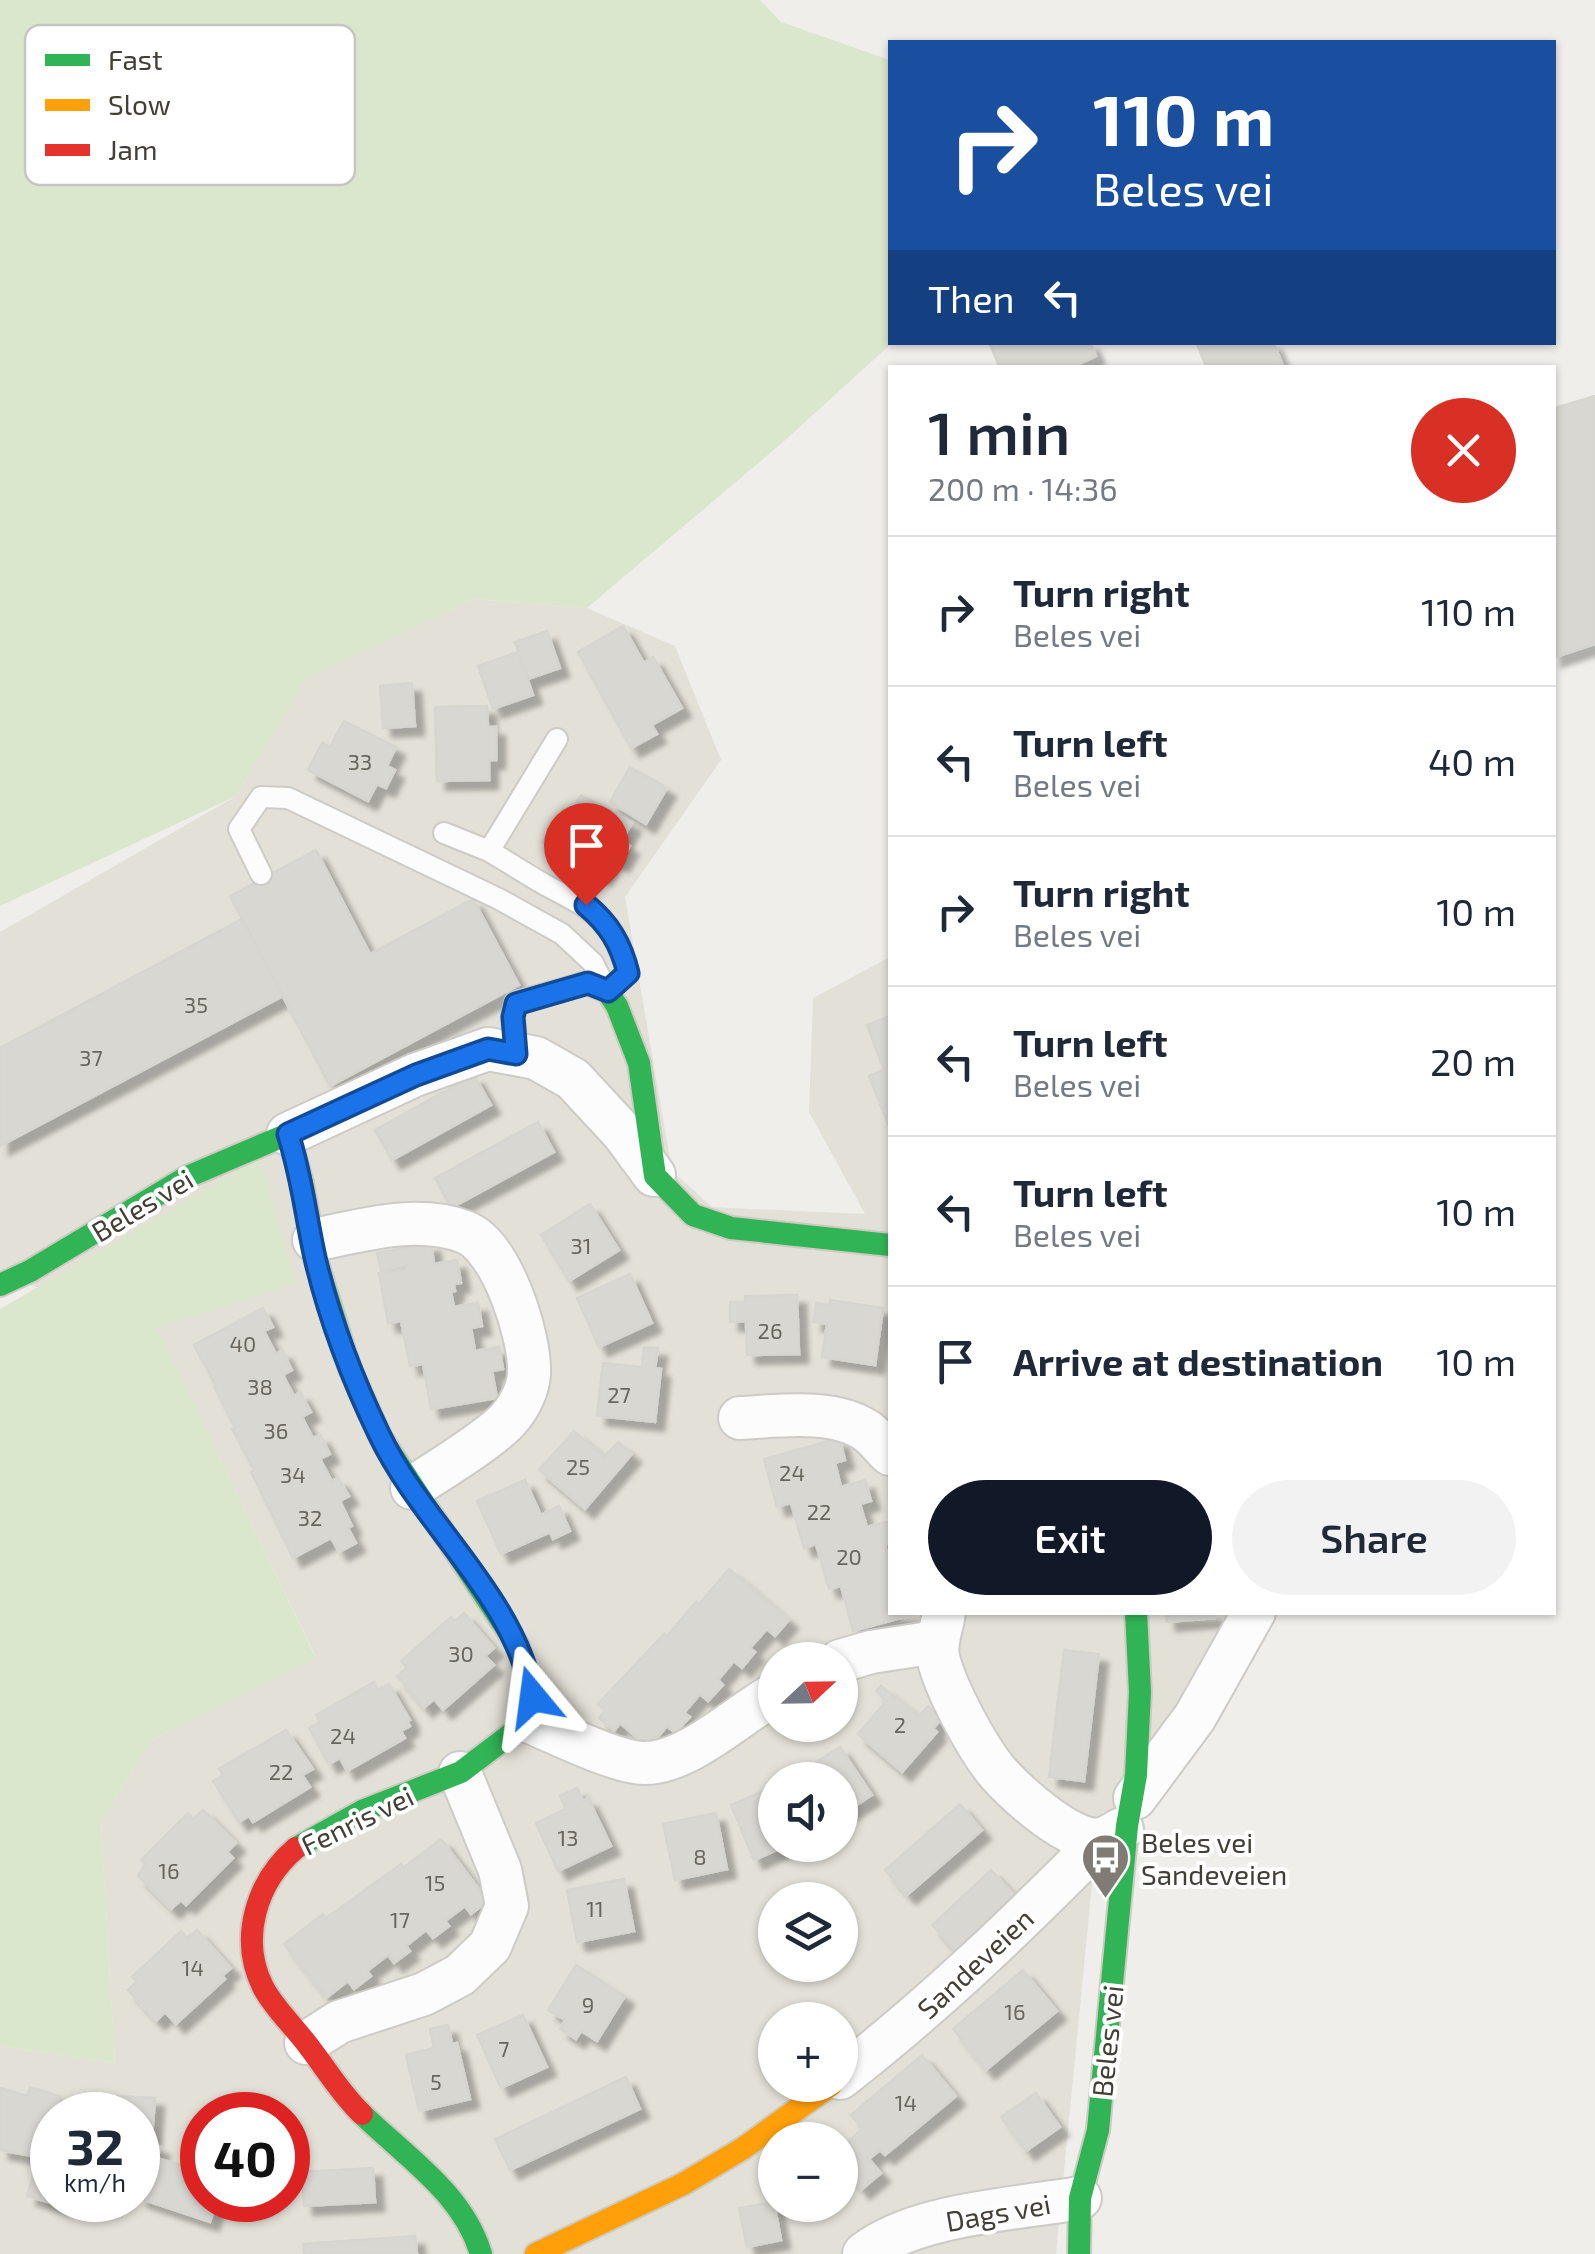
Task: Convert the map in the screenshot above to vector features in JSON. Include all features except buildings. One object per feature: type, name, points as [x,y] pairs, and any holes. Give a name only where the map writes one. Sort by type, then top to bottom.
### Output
[{"type":"street","points":[[516,1054],[516,1004],[588,983],[608,991],[639,1062],[655,1176]]},
{"type":"street","name":"Beles vei","points":[[0,1286],[201,1170],[251,1146],[291,1144],[416,1075],[488,1049],[536,1058],[573,1079],[655,1176],[694,1214],[730,1228],[888,1245]]},
{"type":"street","points":[[291,1144],[316,1260],[350,1368],[380,1438],[518,1646],[528,1668],[533,1697],[528,1721],[623,1759],[644,1763],[686,1752],[758,1705]]},
{"type":"street","points":[[314,1240],[410,1224],[469,1233],[490,1254],[506,1283],[527,1343],[529,1377],[524,1396],[510,1419],[412,1488]]},
{"type":"street","points":[[740,1418],[798,1416],[842,1421],[867,1431],[888,1452]]},
{"type":"street","name":"Beles vei","points":[[1079,2254],[1080,2198],[1098,2130],[1121,1821],[1140,1666],[1136,1615]]},
{"type":"street","name":"Sandeveien","points":[[858,2064],[928,2008],[1121,1821],[1195,1717],[1252,1615]]},
{"type":"street","points":[[858,1655],[940,1627],[939,1662],[974,1738],[1000,1774],[1076,1836],[1121,1821]]},
{"type":"street","name":"Fenris vei","points":[[481,2254],[457,2204],[350,2103],[289,2026],[263,1989],[252,1963],[250,1941],[257,1899],[280,1861],[298,1845],[386,1801],[460,1773],[528,1721]]},
{"type":"street","points":[[306,2043],[339,2022],[424,1994],[460,1975],[490,1946],[507,1906],[500,1870],[460,1773]]},
{"type":"street","points":[[536,2254],[683,2184],[742,2150],[808,2102]]},
{"type":"street","name":"Dags vei","points":[[864,2254],[884,2238],[918,2226],[1080,2198]]},
{"type":"lane","points":[[489,850],[556,738]]},
{"type":"lane","points":[[260,874],[239,830],[261,798],[288,798],[500,899],[562,934],[592,963],[608,991],[628,973],[622,950],[605,921],[586,905],[489,850],[444,833]]},
{"type":"shaded area","points":[[473,599],[587,608],[675,646],[721,760],[625,897],[672,1171],[712,1207],[865,1214],[809,1112],[813,998],[888,958],[888,1615],[1229,1615],[1092,1884],[1056,2254],[0,2254],[0,2046],[115,2063],[101,1822],[150,1741],[316,1657],[156,1327],[0,1275],[0,932],[236,796],[305,679]]},
{"type":"green space","points":[[0,0],[760,0],[781,22],[888,59],[890,345],[782,443],[587,608],[473,599],[306,679],[236,796],[0,906]]},
{"type":"green space","points":[[260,1158],[296,1283],[157,1328],[316,1658],[150,1741],[101,1822],[115,2063],[0,2046],[0,1309]]},
{"type":"traffic: fast","points":[[516,1054],[516,1003],[587,983],[607,991],[617,1006],[639,1063],[655,1176],[693,1215],[731,1228],[888,1245]]},
{"type":"traffic: fast","points":[[0,1285],[187,1177],[288,1134],[302,1183],[316,1260],[350,1369],[381,1438],[518,1646],[533,1697],[528,1721],[461,1772],[362,1811],[296,1848]]},
{"type":"traffic: fast","points":[[1079,2254],[1080,2198],[1098,2130],[1127,1826],[1136,1775],[1140,1692],[1136,1615]]},
{"type":"traffic: fast","points":[[362,2114],[447,2194],[461,2212],[481,2254]]},
{"type":"traffic: slow","points":[[536,2254],[683,2184],[742,2149],[807,2102]]},
{"type":"traffic: jam","points":[[296,1848],[271,1877],[256,1912],[252,1931],[256,1969],[273,2003],[362,2114]]},
{"type":"place","name":"Beles vei Sandeveien","points":[[1106,1900]]},
{"type":"route","points":[[533,1697],[528,1668],[518,1646],[380,1438],[350,1368],[316,1260],[302,1183],[288,1134],[416,1075],[488,1049],[516,1054],[516,1004],[588,983],[608,991],[628,973],[622,950],[605,921],[586,905]]}]
